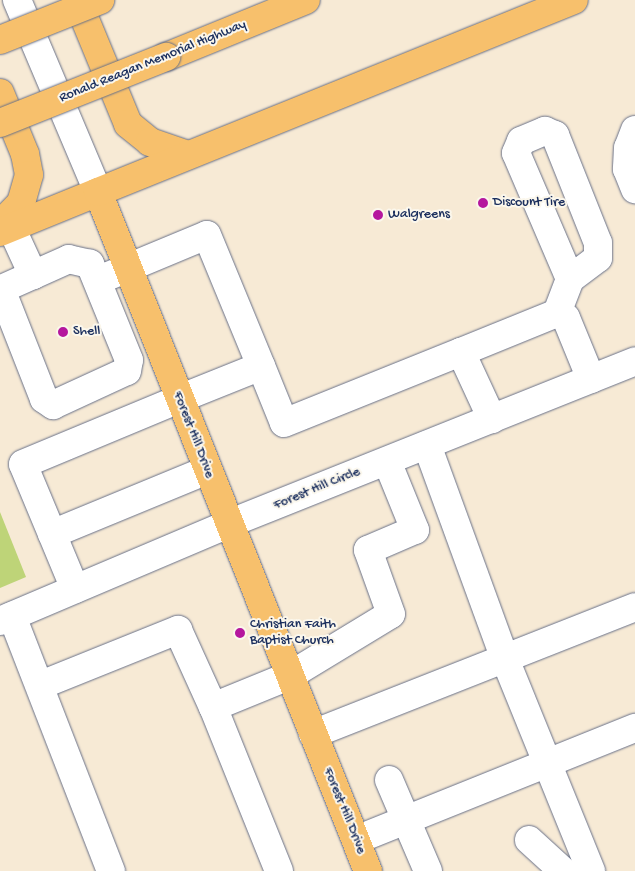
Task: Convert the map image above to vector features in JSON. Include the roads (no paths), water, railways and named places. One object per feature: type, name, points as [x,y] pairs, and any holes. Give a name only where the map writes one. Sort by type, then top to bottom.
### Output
[{"type":"main road","points":[[77,0],[128,124],[150,142],[188,155]]},
{"type":"main road","points":[[0,40],[100,0]]},
{"type":"main road","name":"Ronald Reagan Memorial Highway","points":[[0,123],[306,0]]},
{"type":"main road","points":[[4,228],[574,0]]},
{"type":"main road","points":[[0,93],[25,154],[29,175],[21,204],[4,228]]},
{"type":"main road","name":"Forest Hill Drive","points":[[98,192],[228,524],[368,871]]},
{"type":"street","name":"Forest Hill Drive","points":[[17,0],[98,192]]},
{"type":"street","points":[[635,130],[628,148],[627,169],[635,188]]},
{"type":"street","points":[[97,280],[206,234],[284,423],[557,313],[570,279],[598,258],[598,242],[555,135],[545,131],[521,141],[516,153],[570,279]]},
{"type":"street","points":[[4,228],[33,275]]},
{"type":"street","points":[[69,259],[90,264],[97,280],[130,360],[127,371],[53,405],[44,400],[1,289],[69,259]]},
{"type":"street","points":[[557,313],[566,318],[591,379]]},
{"type":"street","points":[[130,360],[159,348]]},
{"type":"street","points":[[461,352],[492,419]]},
{"type":"street","name":"Forest Hill Circle","points":[[6,618],[228,524],[635,361]]},
{"type":"street","points":[[75,589],[23,464],[261,366]]},
{"type":"street","points":[[427,445],[505,659],[591,871]]},
{"type":"street","points":[[213,707],[289,676],[391,614],[368,550],[415,530],[387,461]]},
{"type":"street","points":[[52,534],[207,470]]},
{"type":"street","points":[[313,734],[635,607]]},
{"type":"street","points":[[6,618],[41,685],[111,871]]},
{"type":"street","points":[[41,685],[178,630],[213,707],[279,871]]},
{"type":"street","points":[[356,840],[635,728]]},
{"type":"street","points":[[389,780],[428,871]]},
{"type":"street","points":[[529,840],[563,871]]},
{"type":"place","name":"Discount Tire","points":[[483,203]]},
{"type":"place","name":"Walgreens","points":[[378,215]]},
{"type":"place","name":"Shell","points":[[63,332]]},
{"type":"place","name":"Christian Faith Baptist Church","points":[[240,633]]}]
